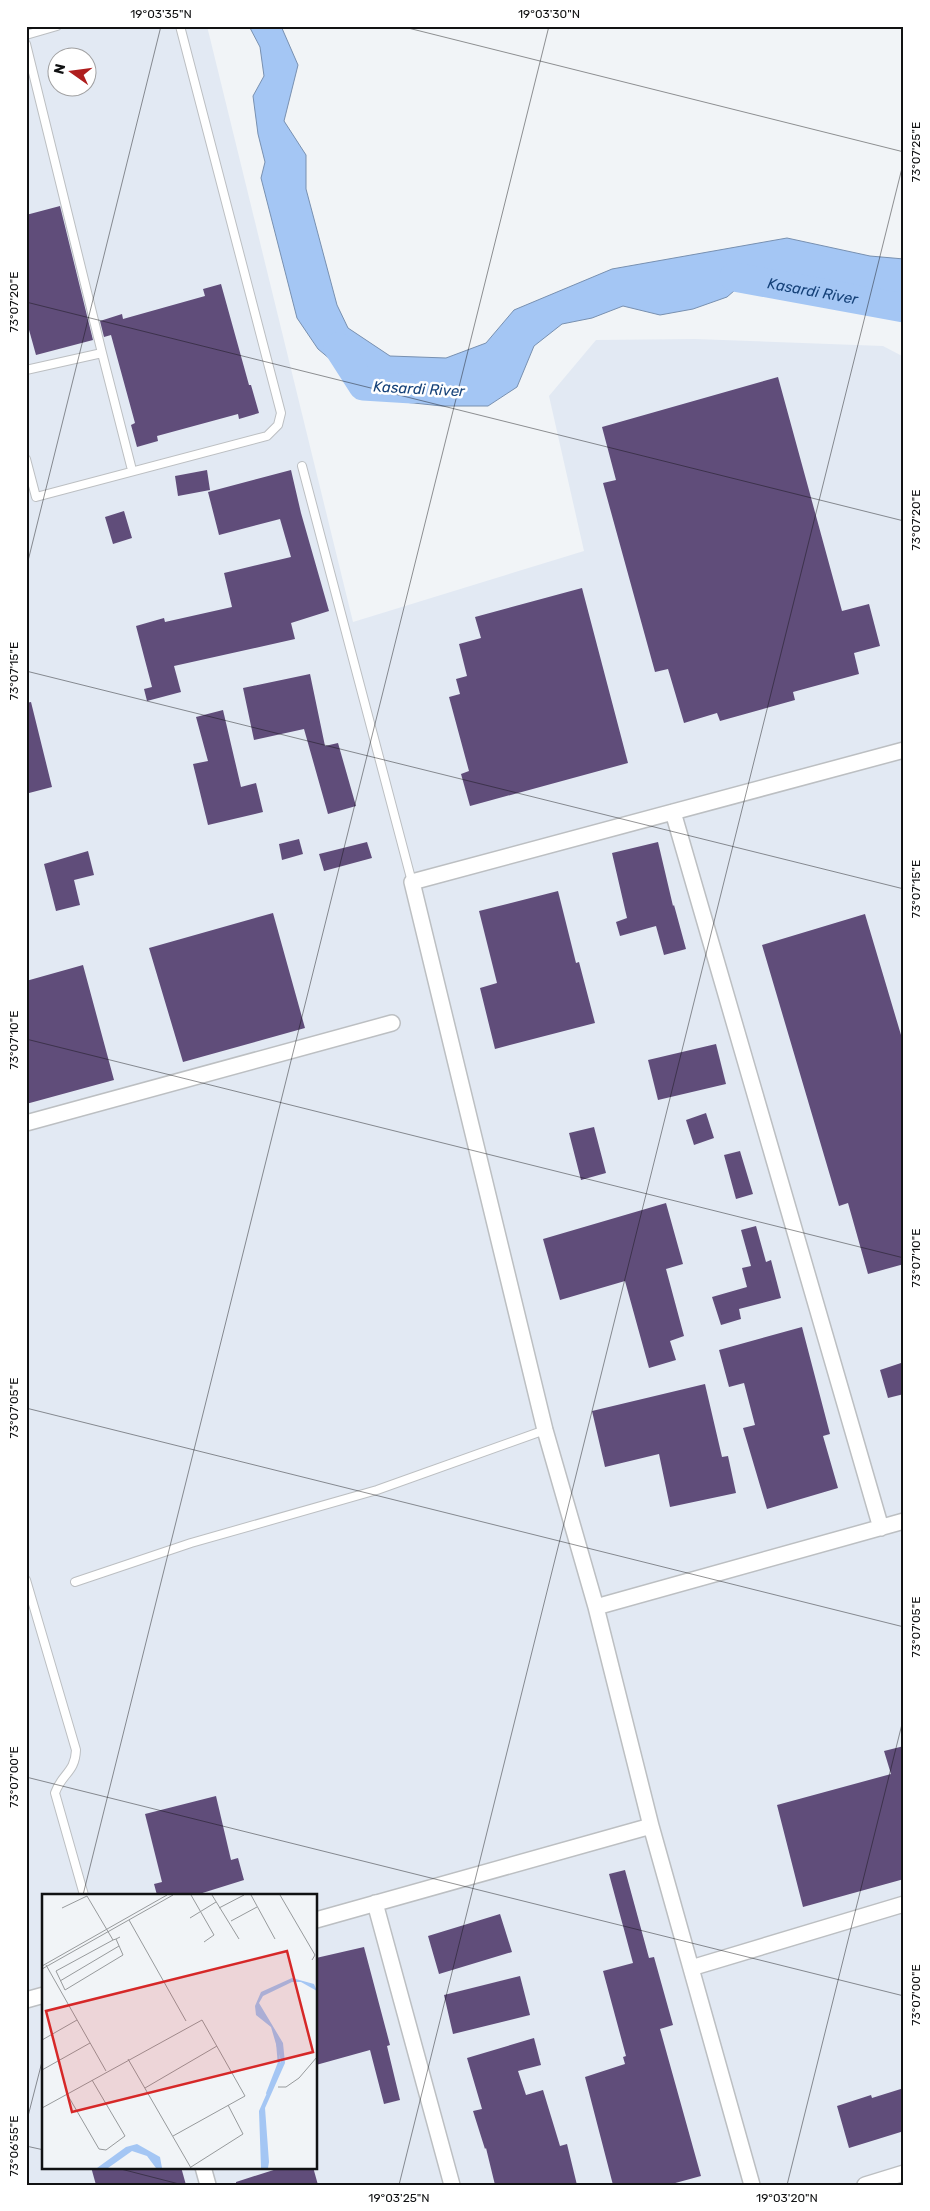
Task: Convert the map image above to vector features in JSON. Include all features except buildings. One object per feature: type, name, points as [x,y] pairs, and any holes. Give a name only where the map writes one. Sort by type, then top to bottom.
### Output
[{"type":"street","points":[[752,2185],[651,1826],[596,1607],[545,1430],[412,882],[904,750]]},
{"type":"street","points":[[673,812],[881,1528]]},
{"type":"street","points":[[26,1123],[392,1023]]},
{"type":"street","points":[[596,1607],[904,1521]]},
{"type":"street","points":[[318,1919],[651,1826]]},
{"type":"street","points":[[375,1903],[452,2185]]},
{"type":"street","points":[[691,1968],[904,1904]]},
{"type":"street","points":[[26,2000],[42,1996]]},
{"type":"street","points":[[203,2168],[208,2185]]},
{"type":"street","points":[[865,2185],[904,2173]]},
{"type":"lane","points":[[26,35],[57,26]]},
{"type":"lane","points":[[26,459],[36,497],[132,470],[267,436],[278,425],[281,413],[180,26]]},
{"type":"lane","points":[[26,44],[132,470]]},
{"type":"lane","points":[[26,370],[102,353]]},
{"type":"lane","points":[[302,466],[412,882]]},
{"type":"lane","points":[[75,1582],[191,1543],[377,1490],[545,1430]]},
{"type":"lane","points":[[26,1580],[76,1750],[76,1762],[59,1782],[55,1793],[84,1894]]},
{"type":"shaded area","points":[[26,26],[207,26],[353,622],[584,551],[549,396],[596,340],[695,339],[883,346],[904,357],[904,2185],[26,2185]]},
{"type":"water","points":[[249,26],[281,26],[298,65],[284,121],[306,155],[306,189],[337,305],[348,328],[390,356],[446,358],[486,343],[514,310],[612,269],[787,238],[870,256],[904,259],[904,295],[873,302],[820,298],[787,284],[742,284],[727,297],[693,309],[660,315],[623,306],[592,318],[562,324],[534,346],[517,387],[488,406],[442,406],[404,402],[348,374],[318,349],[297,318],[261,178],[265,162],[258,134],[253,96],[264,76],[260,47]]},
{"type":"waterway","name":"Kasardi River","points":[[734,277],[904,308]]},
{"type":"waterway","name":"Kasardi River","points":[[338,347],[363,386],[412,389]]}]
